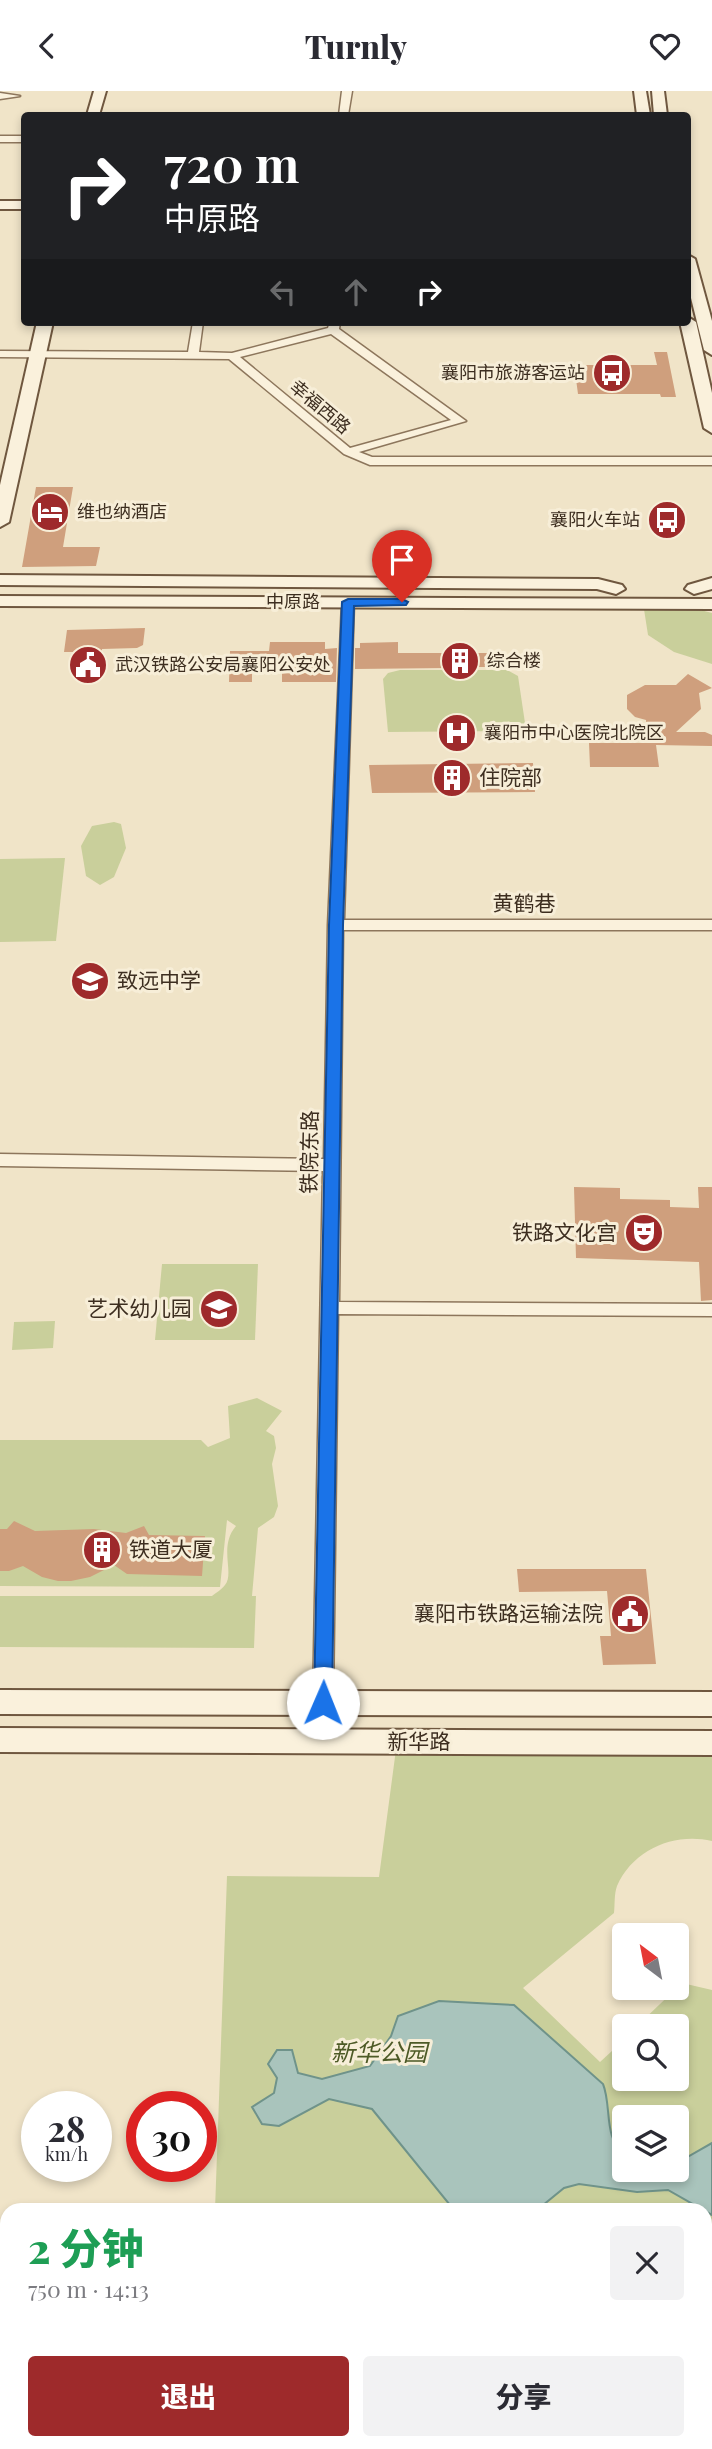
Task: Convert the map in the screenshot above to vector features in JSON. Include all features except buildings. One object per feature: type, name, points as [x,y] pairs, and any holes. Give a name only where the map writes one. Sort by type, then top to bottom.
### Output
[{"type":"main road","points":[[94,112],[100,91]]},
{"type":"main road","points":[[640,91],[644,112]]},
{"type":"main road","points":[[658,91],[661,112]]},
{"type":"main road","points":[[0,202],[21,202]]},
{"type":"main road","points":[[691,270],[712,350]]},
{"type":"main road","points":[[0,522],[44,326]]},
{"type":"main road","points":[[689,326],[712,428]]},
{"type":"main road","points":[[0,580],[598,585],[616,596],[593,610],[348,606],[0,610]]},
{"type":"main road","name":"中原路","points":[[0,588],[616,596],[703,589],[712,583]]},
{"type":"main road","name":"中原路","points":[[616,596],[678,604],[712,604]]},
{"type":"main road","name":"中原路","points":[[0,601],[348,606]]},
{"type":"main road","points":[[678,604],[712,613]]},
{"type":"main road","name":"新华路","points":[[0,1702],[712,1704]]},
{"type":"main road","name":"新华路","points":[[0,1740],[712,1743]]},
{"type":"street","points":[[344,112],[347,91]]},
{"type":"street","points":[[0,96],[15,96]]},
{"type":"street","points":[[0,139],[21,139]]},
{"type":"street","points":[[192,355],[197,326]]},
{"type":"street","points":[[0,354],[232,356],[334,326],[460,421],[348,452]]},
{"type":"street","name":"幸福西路","points":[[232,356],[348,452],[370,461],[712,461]]},
{"type":"street","name":"铁院东路","points":[[323,1703],[336,925],[348,606]]},
{"type":"street","name":"黄鹤巷","points":[[336,925],[712,925]]},
{"type":"street","points":[[0,1160],[332,1165]]},
{"type":"street","points":[[330,1308],[712,1310]]},
{"type":"green space","points":[[643,603],[678,604],[712,613],[712,664],[674,652],[648,635]]},
{"type":"green space","points":[[400,670],[507,670],[518,676],[525,723],[521,729],[514,731],[388,732],[383,679],[388,673]]},
{"type":"green space","points":[[114,822],[121,824],[126,848],[114,877],[100,885],[86,876],[81,846],[92,826]]},
{"type":"green space","points":[[65,858],[56,941],[0,942],[0,859]]},
{"type":"green space","points":[[162,1264],[258,1264],[255,1340],[155,1340]]},
{"type":"green space","points":[[55,1321],[53,1348],[12,1350],[14,1322]]},
{"type":"green space","points":[[257,1398],[282,1411],[266,1431],[274,1436],[276,1448],[272,1464],[278,1506],[274,1517],[258,1528],[252,1596],[256,1596],[254,1648],[0,1647],[0,1596],[212,1596],[228,1580],[228,1542],[236,1526],[227,1520],[220,1587],[0,1586],[0,1440],[201,1440],[208,1447],[230,1438],[228,1406]]},
{"type":"green space","name":"新华公园","points":[[397,1742],[712,1743],[712,1841],[684,1839],[657,1846],[644,1853],[624,1873],[617,1886],[614,1913],[523,1988],[600,2062],[612,2051],[612,2091],[689,2091],[689,2014],[650,2014],[664,2000],[690,2000],[690,1985],[712,1990],[712,2203],[215,2203],[227,1876],[379,1877]]},
{"type":"water","points":[[439,2001],[514,2005],[603,2084],[612,2134],[612,2182],[689,2182],[689,2156],[712,2143],[712,2203],[691,2203],[668,2190],[637,2192],[579,2184],[564,2188],[546,2203],[448,2203],[372,2109],[329,2099],[279,2126],[262,2124],[252,2107],[274,2093],[277,2078],[268,2064],[277,2050],[292,2050],[298,2073],[322,2079],[370,2066],[391,2036],[398,2016]]},
{"type":"place","name":"襄阳市旅游客运站","points":[[612,373]]},
{"type":"place","name":"维也纳酒店","points":[[50,512]]},
{"type":"place","name":"襄阳火车站","points":[[667,520]]},
{"type":"place","name":"综合楼","points":[[460,661]]},
{"type":"place","name":"武汉铁路公安局襄阳公安处","points":[[88,665]]},
{"type":"place","name":"襄阳市中心医院北院区","points":[[457,733]]},
{"type":"place","name":"住院部","points":[[452,778]]},
{"type":"place","name":"致远中学","points":[[90,981]]},
{"type":"place","name":"铁路文化宫","points":[[644,1233]]},
{"type":"place","name":"艺术幼儿园","points":[[219,1309]]},
{"type":"place","name":"铁道大厦","points":[[102,1550]]},
{"type":"place","name":"襄阳市铁路运输法院","points":[[630,1614]]},
{"type":"route","points":[[323,1703],[336,925],[348,602],[402,602]]}]
